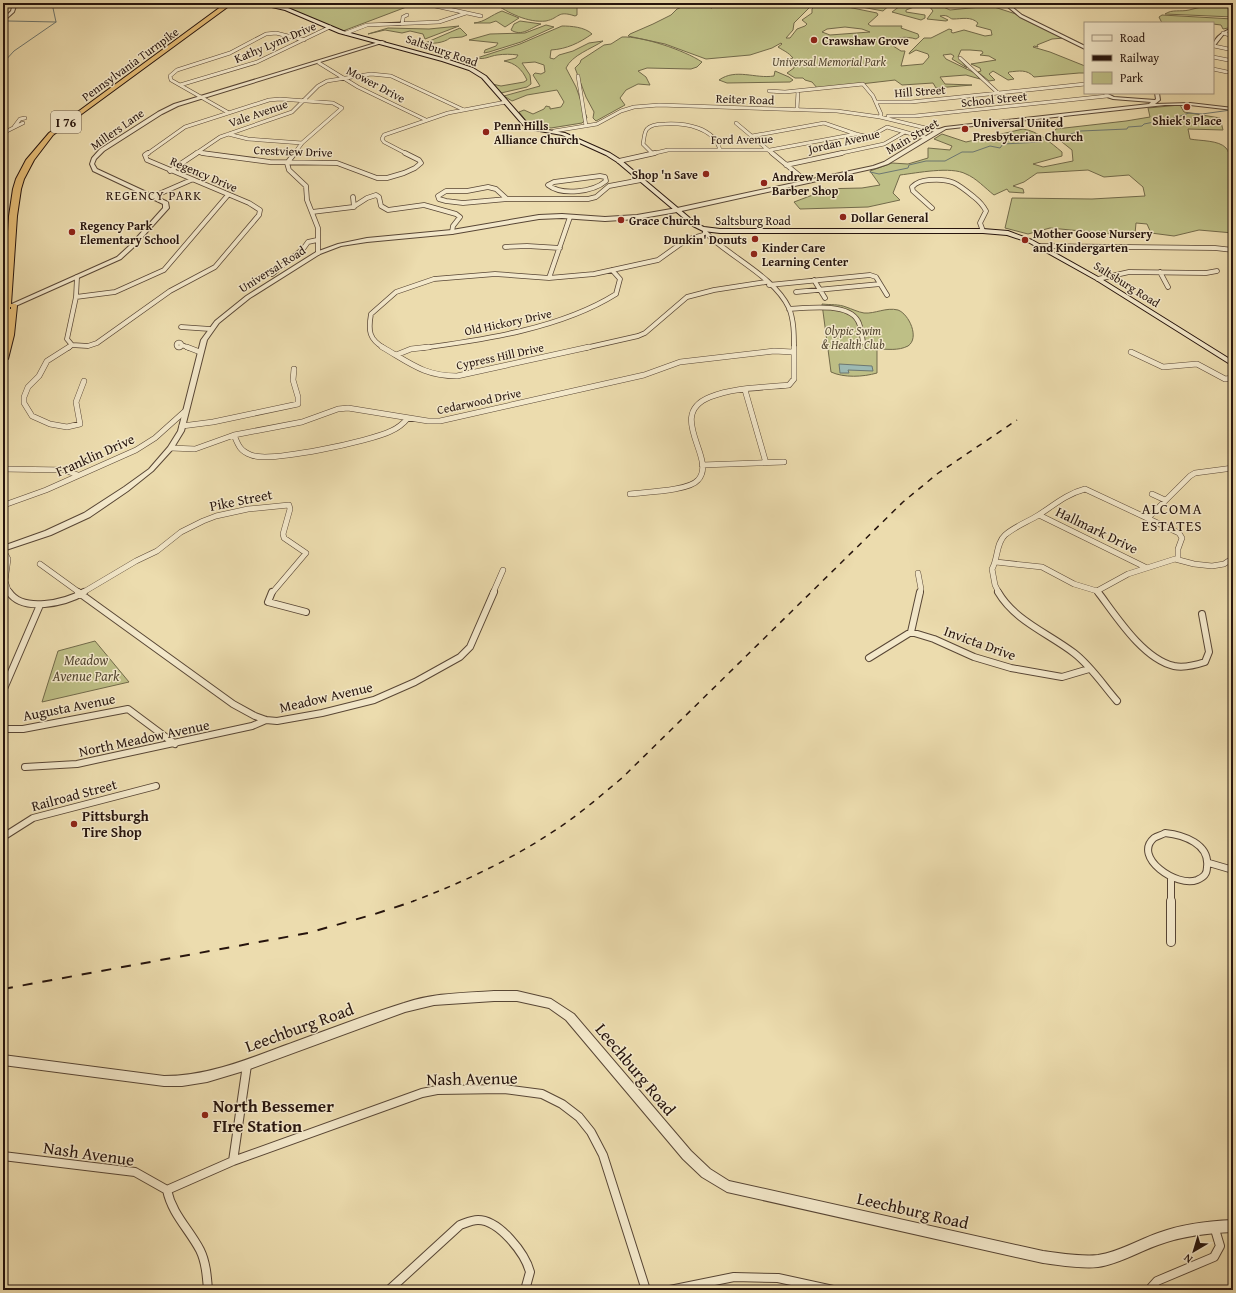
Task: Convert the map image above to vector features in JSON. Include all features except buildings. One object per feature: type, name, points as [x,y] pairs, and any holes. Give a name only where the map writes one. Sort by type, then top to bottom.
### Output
[{"type":"highway","name":"Pennsylvania Turnpike","points":[[3,359],[10,336],[8,307],[13,216],[17,189],[24,170],[33,155],[51,134],[73,117],[230,3]]},
{"type":"highway","name":"Pennsylvania Turnpike","points":[[3,334],[8,307],[22,190],[28,173],[40,153],[54,137],[78,117],[235,3]]},
{"type":"main road","name":"Saltsburg Road","points":[[256,3],[269,4],[293,11],[330,28],[383,42],[471,69],[484,77],[525,124],[532,128],[571,137],[608,154],[694,225],[705,232],[983,231],[1011,233],[1098,279],[1233,364]]},
{"type":"street","points":[[3,20],[12,13],[15,3]]},
{"type":"street","points":[[1005,3],[1021,16],[1084,48]]},
{"type":"street","points":[[435,6],[480,16]]},
{"type":"street","points":[[346,33],[367,25],[439,22],[466,13]]},
{"type":"street","points":[[402,24],[403,17],[407,15]]},
{"type":"street","name":"Kathy Lynn Drive","points":[[180,85],[254,63],[330,28]]},
{"type":"street","points":[[1233,29],[1223,34],[1214,46],[1233,50]]},
{"type":"street","points":[[304,40],[276,33],[266,34],[226,55],[177,70],[170,76],[170,78],[229,113],[274,99],[333,103],[342,108],[302,143],[287,163],[289,170],[306,186],[308,200],[318,228],[318,253]]},
{"type":"street","points":[[1223,34],[1233,36]]},
{"type":"street","name":"Millers Lane","points":[[8,307],[119,258],[131,247],[166,208],[166,203],[98,172],[92,164],[94,159],[102,150],[160,113],[176,106],[383,42]]},
{"type":"street","points":[[1214,57],[1233,61]]},
{"type":"street","points":[[960,58],[998,93]]},
{"type":"street","name":"Mower Drive","points":[[319,63],[358,87],[426,120]]},
{"type":"street","points":[[1214,69],[1227,72]]},
{"type":"street","name":"Vale Avenue","points":[[170,171],[216,139],[288,114],[295,110],[303,100],[322,84],[332,80],[378,74],[391,76],[464,110]]},
{"type":"street","points":[[578,76],[586,126]]},
{"type":"street","points":[[769,91],[798,91],[863,84],[873,96],[882,117]]},
{"type":"street","name":"Hill Street","points":[[876,102],[911,102],[1084,84]]},
{"type":"street","points":[[797,109],[798,91]]},
{"type":"street","points":[[1148,106],[1158,100],[1157,94]]},
{"type":"street","points":[[1107,95],[1118,99],[1177,103]]},
{"type":"street","name":"School Street","points":[[882,117],[1107,95]]},
{"type":"street","name":"Crestview Drive","points":[[197,152],[227,157],[287,163],[339,163],[379,178],[386,178],[418,167],[421,163],[419,160],[384,142],[382,137],[426,120],[464,110],[506,102]]},
{"type":"street","name":"Main Street","points":[[677,210],[874,167],[886,163],[945,128],[1177,103],[1233,109]]},
{"type":"street","name":"Reiter Road","points":[[554,132],[597,124],[628,108],[659,105],[837,111],[882,117],[938,131]]},
{"type":"street","name":"Regency Drive","points":[[72,345],[88,346],[97,343],[170,291],[215,267],[259,215],[260,210],[248,204],[146,160],[145,156],[185,127],[229,113]]},
{"type":"street","points":[[13,128],[18,120],[25,118]]},
{"type":"street","points":[[3,133],[23,123]]},
{"type":"street","points":[[736,123],[806,181]]},
{"type":"street","points":[[652,153],[643,144],[647,130],[652,126],[661,124],[691,125],[701,129],[718,144],[720,150]]},
{"type":"street","points":[[752,136],[824,124],[856,134]]},
{"type":"street","name":"Ford Avenue","points":[[618,161],[668,150],[770,150],[856,134],[869,137],[887,127],[905,132]]},
{"type":"street","points":[[905,132],[926,138]]},
{"type":"street","name":"Jordan Avenue","points":[[786,165],[884,144],[905,132]]},
{"type":"street","points":[[227,134],[248,138],[302,143]]},
{"type":"street","points":[[600,176],[606,178],[604,183],[591,190],[581,191],[553,188],[548,185],[551,182],[600,176]]},
{"type":"street","points":[[932,208],[913,190],[913,185],[922,181],[936,179],[955,182],[984,206],[986,211],[980,223],[983,231]]},
{"type":"street","points":[[152,197],[191,180]]},
{"type":"street","points":[[507,199],[494,188],[485,187],[467,191],[446,191],[438,196],[441,200],[451,202],[507,199],[591,199],[600,195],[602,190],[610,186],[641,180]]},
{"type":"street","points":[[604,183],[610,186]]},
{"type":"street","points":[[76,297],[114,292],[164,270],[228,195]]},
{"type":"street","points":[[312,212],[354,207],[367,198],[376,195],[379,197],[380,206],[386,211],[393,211],[419,205],[428,206],[458,215],[460,216],[453,226],[452,232]]},
{"type":"street","points":[[498,200],[503,196]]},
{"type":"street","points":[[353,197],[354,207]]},
{"type":"street","name":"Universal Road","points":[[3,550],[48,533],[86,515],[151,470],[170,448],[182,426],[184,412],[200,352],[210,329],[224,315],[248,297],[318,253],[332,247],[351,242],[452,232],[539,217],[613,219],[677,210]]},
{"type":"street","points":[[549,278],[570,217]]},
{"type":"street","points":[[630,494],[679,487],[700,480],[703,475],[702,465],[691,421],[694,408],[697,403],[712,395],[791,384],[794,380],[789,309],[777,292],[705,232]]},
{"type":"street","name":"Cypress Hill Drive","points":[[705,232],[685,241],[658,260],[612,270],[575,276],[549,278],[495,274],[434,279],[400,290],[374,310],[370,319],[370,336],[372,340],[396,355],[432,374],[446,376],[470,374],[638,336],[650,330],[686,298],[697,293],[768,284],[870,275],[876,277],[880,284]]},
{"type":"street","points":[[272,274],[303,250],[308,242],[317,240]]},
{"type":"street","points":[[505,247],[532,246],[560,248]]},
{"type":"street","points":[[1038,246],[1215,248],[1233,250]]},
{"type":"street","name":"Old Hickory Drive","points":[[396,355],[406,350],[460,342],[554,323],[605,301],[616,294],[620,280],[612,270]]},
{"type":"street","points":[[1098,279],[1120,273],[1206,273],[1217,271]]},
{"type":"street","points":[[1160,272],[1168,287]]},
{"type":"street","points":[[77,277],[76,297],[67,338],[72,345],[47,361],[39,376],[28,387],[24,397],[24,403],[32,416],[50,424],[67,426],[80,424],[76,402],[84,381]]},
{"type":"street","points":[[814,280],[825,298]]},
{"type":"street","points":[[796,292],[880,284],[887,295]]},
{"type":"street","points":[[789,309],[825,307],[850,314],[858,320],[859,331],[862,335],[863,342]]},
{"type":"street","points":[[181,327],[210,329]]},
{"type":"street","points":[[182,345],[200,352]]},
{"type":"street","name":"Cedarwood Drive","points":[[170,448],[194,449],[216,440],[234,435],[302,422],[338,409],[348,408],[428,421],[440,421],[644,375],[680,362],[774,351],[793,352]]},
{"type":"street","points":[[1131,352],[1163,367],[1197,364],[1225,379],[1233,378]]},
{"type":"street","points":[[182,426],[280,410],[298,404],[299,401],[297,391],[292,383],[294,369]]},
{"type":"street","points":[[745,390],[766,463]]},
{"type":"street","name":"Franklin Drive","points":[[7,504],[46,490],[146,445],[184,412]]},
{"type":"street","points":[[234,435],[239,448],[250,455],[261,458],[272,457],[327,449],[390,432],[402,425],[408,418]]},
{"type":"street","points":[[702,465],[784,462]]},
{"type":"street","points":[[1148,518],[1190,476],[1195,473],[1233,468]]},
{"type":"street","points":[[3,469],[64,470],[78,475]]},
{"type":"street","points":[[1116,701],[1076,654],[1010,608],[997,590],[992,569],[996,562],[1000,542],[1005,535],[1039,515],[1073,492],[1085,490],[1148,518],[1179,534],[1182,538],[1178,549],[1178,559]]},
{"type":"street","points":[[1152,494],[1165,500]]},
{"type":"street","name":"Pike Street","points":[[80,594],[136,561],[157,551],[181,532],[203,521],[227,512],[285,504],[289,505],[290,508],[283,534],[284,538],[306,553],[273,590],[268,602],[306,612]]},
{"type":"street","name":"Hallmark Drive","points":[[1039,515],[1145,567]]},
{"type":"street","points":[[3,550],[8,559],[4,580],[8,590],[16,599],[29,604],[40,605],[71,598],[80,594]]},
{"type":"street","points":[[1097,591],[1112,580],[1145,567],[1178,559],[1196,564],[1213,566],[1230,561],[1233,558]]},
{"type":"street","points":[[996,562],[1042,567],[1074,584],[1097,591],[1146,651],[1161,662],[1175,666],[1192,666],[1205,662],[1209,652],[1202,614]]},
{"type":"street","name":"Meadow Avenue","points":[[40,564],[233,704],[266,720],[293,719],[374,700],[415,682],[460,657],[470,647],[481,626],[503,570]]},
{"type":"street","points":[[869,658],[911,632],[921,589],[918,573]]},
{"type":"street","points":[[3,691],[40,605]]},
{"type":"street","name":"Invicta Drive","points":[[911,632],[934,639],[974,657],[1011,668],[1062,677],[1089,669]]},
{"type":"street","name":"Augusta Avenue","points":[[3,729],[23,729],[128,709],[175,744]]},
{"type":"street","name":"North Meadow Avenue","points":[[24,767],[78,764],[252,726],[266,720]]},
{"type":"street","name":"Railroad Street","points":[[3,837],[33,818],[156,786]]},
{"type":"street","points":[[1172,833],[1183,836],[1193,841],[1206,854],[1209,863],[1206,874],[1200,879],[1189,882],[1172,879],[1162,872],[1151,860],[1148,850],[1149,844],[1158,835],[1172,833]]},
{"type":"street","points":[[1209,863],[1233,870]]},
{"type":"street","points":[[1171,942],[1172,879]]},
{"type":"street","name":"Leechburg Road","points":[[3,1060],[164,1081],[182,1081],[207,1077],[247,1065],[405,1007],[434,1000],[517,996],[551,1004],[570,1017],[687,1155],[706,1173],[727,1186],[1043,1257],[1079,1261],[1098,1261],[1123,1255],[1159,1239],[1190,1230],[1214,1226],[1233,1226]]},
{"type":"street","points":[[233,1161],[247,1065]]},
{"type":"street","name":"Nash Avenue","points":[[3,1156],[135,1172],[168,1190],[233,1161],[422,1093],[437,1090],[504,1090],[542,1094],[562,1104],[591,1132],[603,1155],[646,1290]]},
{"type":"street","points":[[168,1190],[168,1200],[201,1251],[206,1268],[208,1290]]},
{"type":"street","points":[[389,1290],[460,1225],[467,1221],[478,1219],[490,1222],[508,1236],[527,1263],[530,1274],[525,1290]]},
{"type":"street","points":[[1150,1290],[1157,1281],[1214,1258],[1219,1252],[1220,1245],[1214,1226]]},
{"type":"street","points":[[670,1290],[734,1277],[778,1278],[833,1290]]},
{"type":"green space","points":[[275,3],[417,3],[343,31]]},
{"type":"green space","points":[[494,3],[577,3],[577,15],[562,14],[546,21],[525,19],[512,14]]},
{"type":"green space","name":"Universal Memorial Park","points":[[691,3],[712,8],[702,3],[814,3],[794,23],[793,30],[786,38],[790,38],[797,29],[807,24],[802,20],[812,13],[812,9],[817,3],[828,3],[877,13],[878,15],[868,24],[871,26],[902,26],[901,28],[918,34],[919,37],[916,39],[901,38],[887,42],[901,51],[905,51],[901,66],[923,64],[929,57],[928,54],[916,50],[909,54],[910,52],[924,38],[931,38],[949,29],[952,30],[951,32],[953,33],[964,30],[985,36],[992,35],[991,30],[976,26],[978,23],[972,19],[953,19],[947,16],[940,16],[948,20],[927,19],[933,11],[929,6],[914,7],[906,10],[906,12],[925,15],[925,18],[921,20],[892,12],[904,3],[949,3],[939,5],[950,10],[991,6],[1016,14],[1064,38],[1052,39],[1037,45],[1038,47],[1033,47],[1084,66],[1084,73],[1034,77],[1023,71],[1016,71],[1008,73],[1014,79],[1008,80],[993,71],[989,74],[995,80],[989,81],[978,72],[981,71],[980,68],[971,64],[996,60],[989,56],[980,55],[983,53],[982,51],[961,50],[958,57],[967,68],[952,59],[954,56],[951,54],[943,55],[946,59],[975,73],[980,79],[966,75],[940,77],[945,84],[972,85],[936,88],[933,83],[902,85],[895,80],[818,89],[812,82],[803,78],[795,78],[787,73],[794,68],[794,65],[782,61],[793,58],[778,47],[782,44],[781,43],[772,48],[750,55],[706,59],[665,44],[628,36],[671,15],[677,9]],"holes":[[[845,27],[862,29],[870,32],[830,35],[822,32],[827,29]]]},
{"type":"green space","points":[[840,3],[892,3],[883,11]]},
{"type":"green space","points":[[1233,3],[1233,17],[1165,14],[1168,12],[1186,11]]},
{"type":"green space","points":[[502,11],[519,18],[505,27],[496,21],[490,23],[474,23],[481,21]]},
{"type":"green space","points":[[1162,15],[1233,19],[1233,27],[1223,29],[1221,25],[1214,24],[1214,22],[1162,22],[1159,17]]},
{"type":"green space","points":[[520,21],[541,24],[519,33],[511,30],[514,24]]},
{"type":"green space","points":[[546,25],[554,27],[521,42],[484,53],[485,50],[496,46],[498,43],[469,40],[490,34],[525,33]]},
{"type":"green space","points":[[459,26],[425,39],[423,34],[410,31],[402,33],[385,30],[368,34],[388,28],[429,29]]},
{"type":"green space","points":[[562,26],[582,28],[592,34],[573,45],[551,50],[550,58],[554,59],[559,55],[573,51],[589,43],[603,41],[577,56],[566,68],[576,87],[587,118],[582,123],[551,128],[527,122],[519,112],[524,110],[533,114],[544,109],[546,106],[550,107],[550,109],[561,107],[564,102],[557,90],[527,95],[512,101],[504,96],[540,86],[533,75],[535,73],[541,74],[545,72],[544,65],[535,62],[522,63],[530,75],[531,84],[527,87],[501,93],[492,84],[501,86],[524,82],[527,80],[518,67],[512,63],[504,61],[516,58],[518,55],[502,54],[485,58],[477,58],[520,44]]},
{"type":"green space","points":[[460,28],[467,35],[450,38],[438,43],[425,43]]},
{"type":"green space","points":[[622,37],[651,41],[685,53],[702,62],[697,67],[691,69],[647,68],[638,71],[646,77],[650,85],[638,84],[626,90],[620,98],[625,105],[596,121],[593,118],[594,112],[586,97],[575,68],[581,60],[604,45],[611,44]]},
{"type":"green space","points":[[775,71],[793,80],[790,82],[727,83],[719,80],[739,74],[767,77],[774,76]]},
{"type":"green space","points":[[1180,105],[1184,112],[1220,118],[1223,130],[1188,129],[1190,139],[1209,141],[1223,145],[1229,154],[1233,175],[1233,233],[1199,230],[1174,236],[1151,233],[1147,224],[1136,223],[1135,234],[1112,234],[1050,228],[1028,234],[1005,228],[1012,198],[1092,199],[1145,196],[1143,187],[1129,175],[1104,177],[1088,170],[1037,173],[1024,182],[1013,186],[1023,189],[1024,193],[1009,192],[1007,189],[994,195],[966,174],[952,170],[943,170],[900,175],[893,193],[900,200],[868,207],[800,209],[794,202],[818,193],[818,189],[862,188],[880,185],[870,171],[892,163],[908,164],[928,158],[928,148],[950,150],[952,146],[934,139],[942,134],[966,142],[1023,129],[1029,130],[1044,138],[1062,152],[1062,156],[1033,164],[1043,167],[1073,161],[1072,150],[1052,134],[1056,129],[1150,117],[1148,108]]},
{"type":"green space","name":"Olypic Swim & Health Club","points":[[822,304],[840,305],[864,313],[872,313],[889,309],[898,310],[906,316],[912,326],[913,338],[908,346],[900,349],[877,349],[877,373],[854,376],[836,374],[831,372]]},
{"type":"green space","name":"Meadow Avenue Park","points":[[95,641],[129,682],[42,702],[58,651]]},
{"type":"water","points":[[839,364],[872,366],[873,371],[848,370],[849,373],[840,373]]},
{"type":"waterway","points":[[53,3],[55,3],[53,8],[56,22]]},
{"type":"waterway","points":[[8,21],[56,22]]},
{"type":"waterway","points":[[3,63],[14,51],[56,22]]},
{"type":"waterway","points":[[1057,138],[1081,131],[1127,129],[1128,127],[1142,126],[1144,124],[1174,118],[1189,113],[1202,114],[1231,110]]},
{"type":"waterway","points":[[870,172],[879,174],[908,168],[909,165],[926,161],[945,161],[962,152],[973,152],[990,146],[1000,148],[1003,144],[1041,142],[1045,139]]},
{"type":"railway","points":[[411,902],[473,876],[513,856],[551,833],[583,810],[622,778],[903,502],[937,474],[1017,420]]},
{"type":"railway","points":[[3,989],[308,933],[411,902]]},
{"type":"place","name":"Crawshaw Grove","points":[[814,40]]},
{"type":"place","name":"Shiek's Place","points":[[1187,107]]},
{"type":"place","name":"Universal United Presbyterian Church","points":[[965,129]]},
{"type":"place","name":"Penn Hills Alliance Church","points":[[486,132]]},
{"type":"place","name":"Shop 'n Save","points":[[706,174]]},
{"type":"place","name":"Andrew Merola Barber Shop","points":[[764,183]]},
{"type":"place","name":"Dollar General","points":[[843,217]]},
{"type":"place","name":"Grace Church","points":[[621,220]]},
{"type":"place","name":"Regency Park Elementary School","points":[[72,232]]},
{"type":"place","name":"Dunkin' Donuts","points":[[755,239]]},
{"type":"place","name":"Mother Goose Nursery and Kindergarten","points":[[1025,240]]},
{"type":"place","name":"Kinder Care Learning Center","points":[[754,254]]},
{"type":"place","name":"Pittsburgh Tire Shop","points":[[74,824]]},
{"type":"place","name":"North Bessemer FIre Station","points":[[205,1115]]},
{"type":"district","name":"REGENCY PARK","points":[[154,195]]},
{"type":"district","name":"ALCOMA ESTATES","points":[[1172,516]]}]
